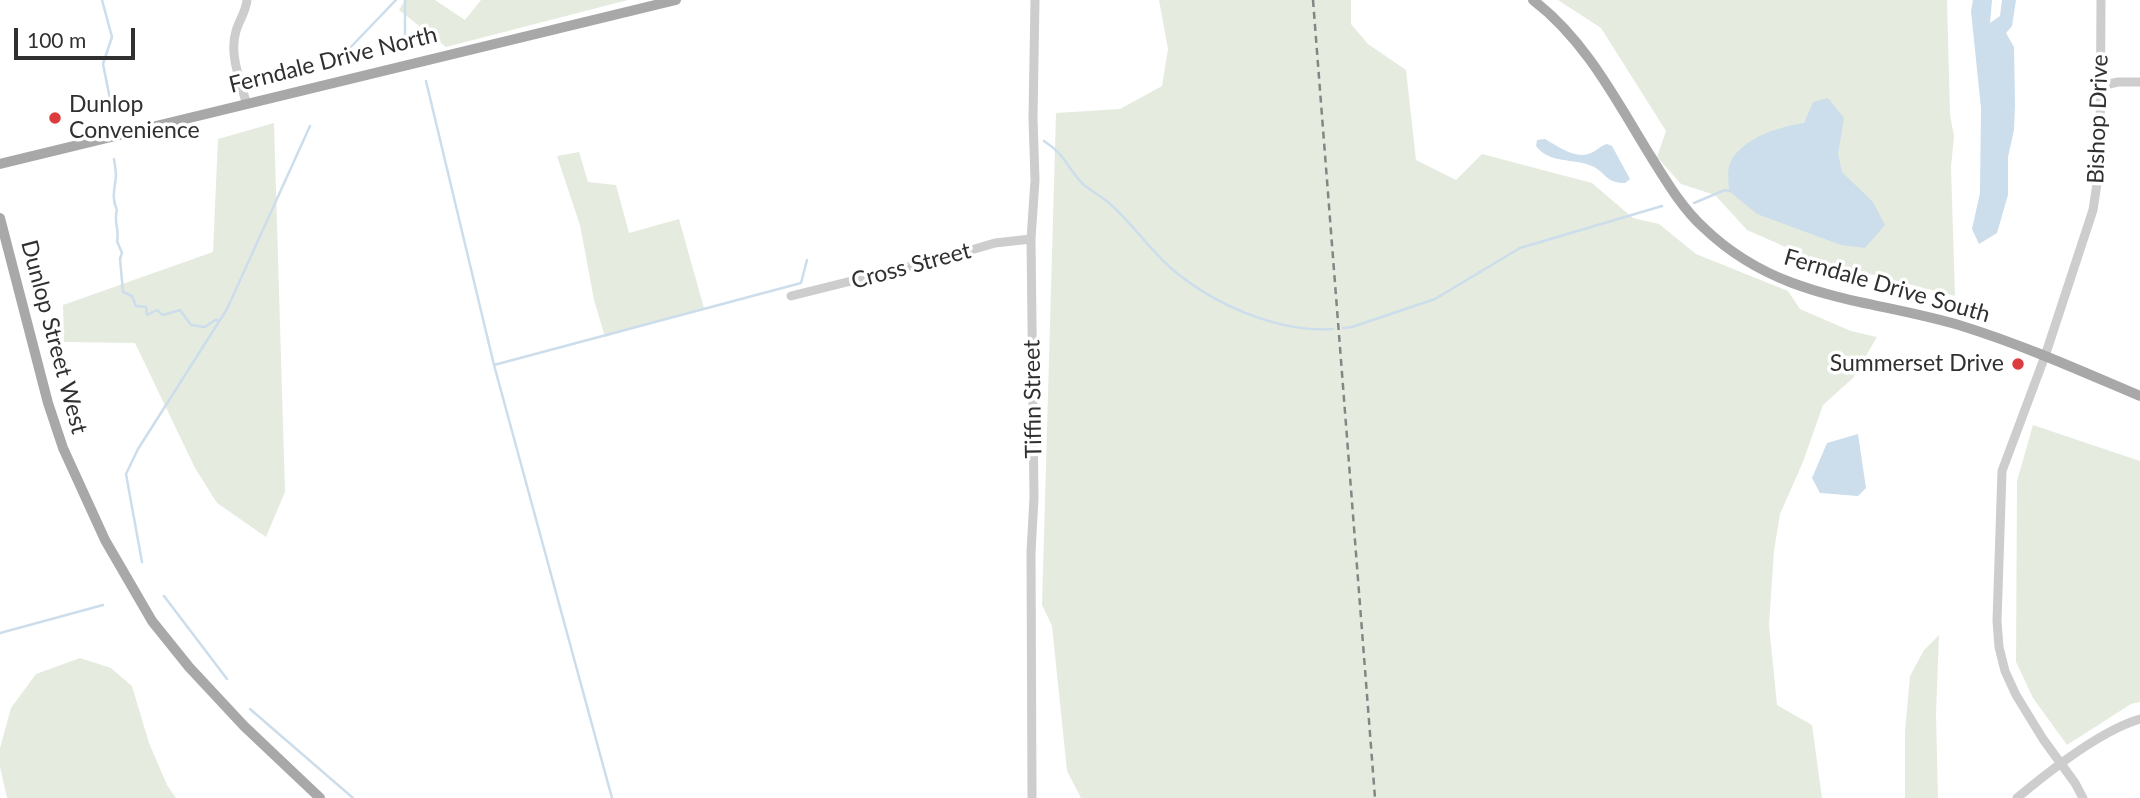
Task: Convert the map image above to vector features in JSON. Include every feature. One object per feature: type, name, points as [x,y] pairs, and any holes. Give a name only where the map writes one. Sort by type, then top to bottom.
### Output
[{"type":"main road","name":"Ferndale Drive North","points":[[0,164],[246,102],[676,0]]},
{"type":"main road","name":"Ferndale Drive South","points":[[1533,0],[1584,51],[1678,198],[1703,228],[1747,263],[1805,290],[1944,321],[2045,356],[2140,396]]},
{"type":"main road","name":"Dunlop Street West","points":[[0,218],[48,403],[63,448],[105,540],[152,621],[189,667],[237,719],[320,798]]},
{"type":"street","points":[[246,102],[234,56],[235,32],[247,0]]},
{"type":"street","name":"Tiffin Street","points":[[1032,798],[1031,552],[1034,484],[1031,239],[1035,180],[1035,0]]},
{"type":"street","name":"Bishop Drive","points":[[2045,356],[2093,210],[2100,164],[2101,0]]},
{"type":"street","points":[[2099,86],[2118,82],[2140,82]]},
{"type":"street","name":"Cross Street","points":[[791,296],[995,243],[1031,239]]},
{"type":"street","points":[[2045,356],[2002,471],[1998,647],[2004,671],[2015,695],[2083,798]]},
{"type":"street","points":[[2017,798],[2062,763],[2127,723],[2140,719]]},
{"type":"shaded area","points":[[405,0],[435,0],[465,20],[481,0],[628,0],[446,47],[399,10]]},
{"type":"shaded area","points":[[1159,0],[1351,0],[1351,24],[1368,44],[1406,70],[1416,160],[1456,180],[1482,154],[1592,183],[1633,218],[1659,224],[1696,254],[1788,291],[1800,309],[1851,331],[1877,337],[1853,378],[1823,405],[1803,462],[1780,514],[1774,551],[1769,625],[1777,705],[1812,725],[1822,798],[1081,798],[1067,771],[1052,626],[1042,605],[1056,113],[1120,109],[1162,86],[1168,49]]},
{"type":"shaded area","points":[[1558,0],[1947,0],[1950,115],[1954,136],[1951,167],[1955,296],[1815,260],[1747,230],[1715,195],[1681,184],[1657,157],[1666,131],[1601,28]]},
{"type":"shaded area","points":[[274,123],[285,492],[266,537],[217,503],[195,468],[135,343],[64,342],[63,305],[213,252],[218,139]]},
{"type":"shaded area","points":[[579,152],[588,182],[616,185],[629,233],[679,219],[704,308],[605,337],[594,300],[580,225],[557,156]]},
{"type":"shaded area","points":[[2033,425],[2140,461],[2140,702],[2131,704],[2067,745],[2033,698],[2016,662],[2017,481]]},
{"type":"shaded area","points":[[1939,635],[1936,714],[1938,798],[1905,798],[1905,731],[1910,676],[1924,650]]},
{"type":"shaded area","points":[[80,658],[111,668],[132,686],[149,743],[167,785],[176,798],[7,798],[0,767],[0,748],[11,708],[36,674]]},
{"type":"water","points":[[1973,0],[1992,0],[1990,23],[2000,16],[2002,0],[2016,0],[2012,26],[2006,33],[2014,47],[2015,105],[2014,130],[2008,157],[2008,195],[1997,233],[1979,244],[1972,229],[1980,193],[1981,108],[1971,11]]},
{"type":"water","points":[[1828,98],[1844,118],[1838,154],[1842,172],[1873,202],[1885,225],[1865,248],[1841,245],[1757,214],[1729,191],[1729,167],[1738,151],[1765,134],[1804,123],[1813,102]]},
{"type":"water","points":[[1545,139],[1568,152],[1581,155],[1607,144],[1612,146],[1630,179],[1625,183],[1614,181],[1592,166],[1548,156],[1536,146],[1537,140]]},
{"type":"water","points":[[1858,434],[1866,488],[1858,496],[1820,493],[1812,478],[1827,443]]},
{"type":"waterway","points":[[102,0],[112,37],[103,64],[113,114]]},
{"type":"waterway","points":[[346,52],[396,0]]},
{"type":"waterway","points":[[405,0],[405,40]]},
{"type":"waterway","points":[[426,81],[494,365],[612,798]]},
{"type":"waterway","points":[[142,562],[126,474],[138,449],[227,309],[310,126]]},
{"type":"waterway","points":[[1044,141],[1057,151],[1083,184],[1106,200],[1164,261],[1188,282],[1247,314],[1290,326],[1333,329]]},
{"type":"waterway","points":[[114,159],[114,197],[117,210],[117,241],[122,253],[120,259],[123,292],[132,296],[136,306],[146,307],[147,315],[157,310],[163,315],[180,310],[191,325],[205,327],[215,320],[220,320]]},
{"type":"waterway","points":[[1694,203],[1725,190],[1729,191]]},
{"type":"waterway","points":[[1343,328],[1435,299],[1520,248],[1662,206]]},
{"type":"waterway","points":[[494,365],[801,283],[807,260]]},
{"type":"waterway","points":[[164,596],[227,679]]},
{"type":"waterway","points":[[0,633],[103,605]]},
{"type":"waterway","points":[[250,709],[353,798]]},
{"type":"railway","points":[[1313,0],[1375,798]]},
{"type":"place","name":"Dunlop Convenience","points":[[55,118]]},
{"type":"place","name":"Summerset Drive","points":[[2018,364]]}]
